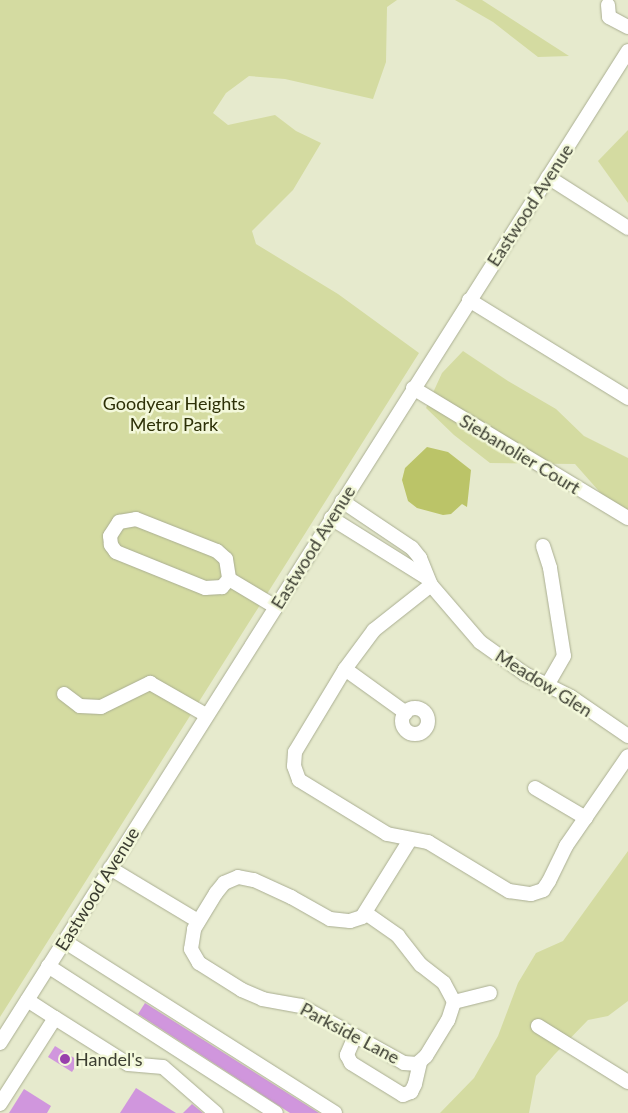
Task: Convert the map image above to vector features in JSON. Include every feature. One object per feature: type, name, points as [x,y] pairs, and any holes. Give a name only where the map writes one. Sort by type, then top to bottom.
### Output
[{"type":"street","points":[[608,5],[609,17],[628,27]]},
{"type":"street","name":"Eastwood Avenue","points":[[0,1043],[628,51]]},
{"type":"street","points":[[548,177],[628,228]]},
{"type":"street","points":[[469,300],[628,398]]},
{"type":"street","name":"Siebanolier Court","points":[[413,388],[628,518]]},
{"type":"street","name":"Meadow Glen","points":[[342,501],[393,534],[420,558],[429,581]]},
{"type":"street","name":"Meadow Glen","points":[[331,518],[429,581],[480,642],[525,674],[571,697],[628,736]]},
{"type":"street","points":[[136,519],[217,551],[226,559],[229,579],[222,587],[205,588],[116,552],[111,545],[110,536],[119,522],[136,519]]},
{"type":"street","points":[[362,538],[372,521]]},
{"type":"street","points":[[382,550],[393,534]]},
{"type":"street","points":[[543,546],[550,568],[564,656],[547,685]]},
{"type":"street","points":[[229,579],[276,607]]},
{"type":"street","points":[[429,581],[374,630],[345,669],[295,752],[294,766],[298,780],[387,834],[438,847],[509,891],[531,894],[542,890],[549,881],[566,846],[628,756]]},
{"type":"street","points":[[345,669],[406,713]]},
{"type":"street","points":[[64,694],[80,706],[101,707],[150,683],[206,715]]},
{"type":"street","points":[[534,788],[586,818]]},
{"type":"street","points":[[410,840],[367,914],[398,936],[418,963],[444,982],[454,1002],[490,993]]},
{"type":"street","points":[[110,868],[198,921]]},
{"type":"street","name":"Parkside Lane","points":[[367,914],[350,921],[330,920],[291,896],[254,880],[238,877],[224,883],[198,921],[190,944],[192,954],[199,963],[256,997],[302,1006],[404,1062],[420,1062],[448,1020],[454,1002]]},
{"type":"street","points":[[64,941],[335,1113]]},
{"type":"street","points":[[48,966],[276,1113]]},
{"type":"street","points":[[27,1000],[128,1064],[163,1067],[216,1113]]},
{"type":"street","points":[[0,1104],[55,1018]]},
{"type":"street","points":[[538,1026],[628,1082]]},
{"type":"street","points":[[355,1036],[348,1056],[350,1063],[403,1095],[411,1092],[415,1084],[420,1062]]},
{"type":"green space","name":"Goodyear Heights Metro Park","points":[[0,0],[397,0],[387,7],[386,62],[373,99],[285,79],[249,76],[226,93],[213,113],[228,125],[275,115],[296,131],[321,143],[293,190],[252,231],[256,244],[338,294],[419,353],[0,1017]]},
{"type":"green space","points":[[455,0],[482,0],[569,56],[538,57],[493,22]]},
{"type":"green space","points":[[628,130],[628,203],[598,161]]},
{"type":"green space","points":[[463,351],[508,381],[556,409],[584,436],[628,458],[628,524],[575,464],[490,463],[454,435],[426,408],[442,373]]},
{"type":"green space","points":[[628,851],[628,1001],[608,1016],[588,1020],[554,1055],[536,1076],[529,1113],[440,1113],[474,1078],[498,1036],[518,983],[536,953],[563,941]]},
{"type":"shaded area","points":[[427,447],[448,452],[471,470],[467,507],[462,504],[451,514],[443,515],[417,508],[408,501],[402,480],[405,468]]},
{"type":"building","points":[[145,1003],[319,1113],[290,1113],[138,1014]]},
{"type":"building","points":[[55,1046],[79,1061],[72,1072],[48,1057]]},
{"type":"building","points":[[136,1088],[176,1113],[120,1113]]},
{"type":"building","points":[[24,1089],[51,1106],[47,1113],[9,1113]]},
{"type":"building","points":[[192,1104],[203,1113],[183,1113]]},
{"type":"place","name":"Handel's","points":[[65,1059]]}]
